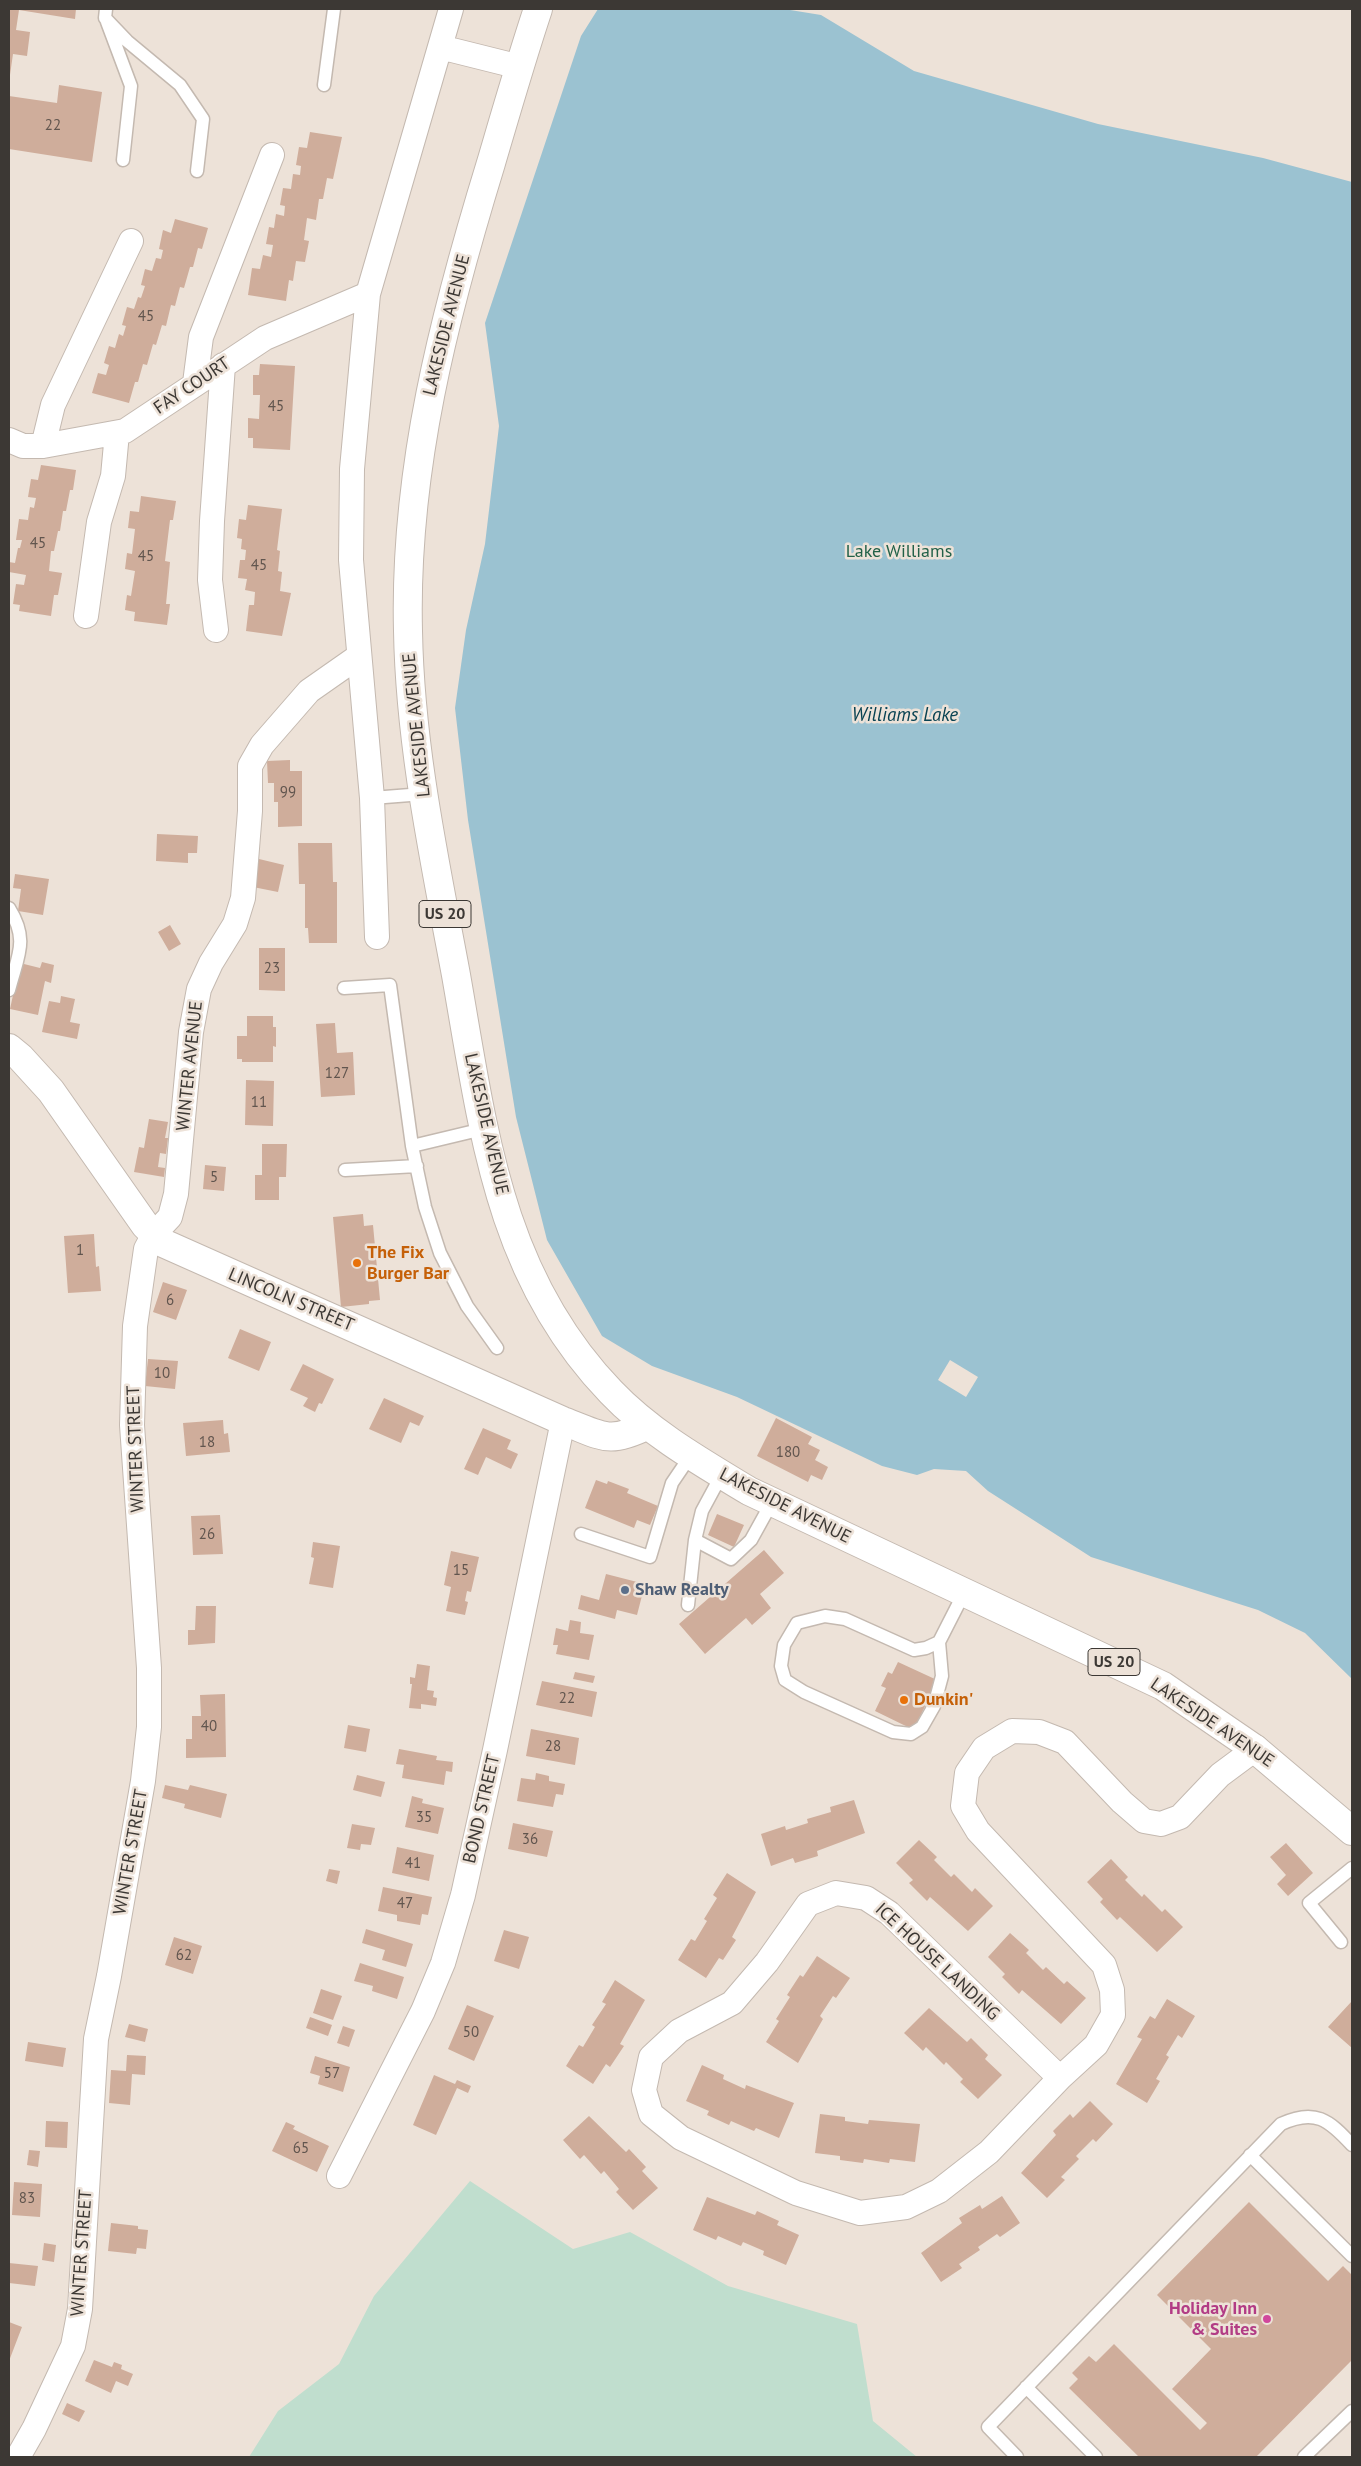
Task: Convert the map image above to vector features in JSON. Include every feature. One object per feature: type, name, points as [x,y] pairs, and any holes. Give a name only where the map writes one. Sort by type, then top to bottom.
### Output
[{"type":"main road","name":"LAKESIDE AVENUE","points":[[538,9],[457,273],[432,379],[415,481],[408,580],[409,678],[423,794],[483,1129],[512,1231],[535,1287],[552,1317],[612,1393],[648,1425],[691,1455],[772,1502],[1163,1686],[1255,1750],[1352,1831]]},
{"type":"main road","name":"LINCOLN STREET","points":[[9,1048],[20,1057],[51,1091],[145,1225],[163,1243],[403,1348],[563,1422],[609,1438],[626,1436],[648,1425]]},
{"type":"street","points":[[377,937],[372,798],[351,560],[352,469],[368,294],[451,9]]},
{"type":"street","points":[[440,47],[520,67]]},
{"type":"street","points":[[195,383],[201,337],[272,155]]},
{"type":"street","points":[[21,447],[53,405],[131,241]]},
{"type":"street","name":"FAY COURT","points":[[21,447],[125,431],[265,338],[368,294]]},
{"type":"street","points":[[216,630],[210,580],[212,520],[223,365]]},
{"type":"street","points":[[86,616],[99,522],[113,476],[117,433]]},
{"type":"street","name":"WINTER AVENUE","points":[[154,1234],[170,1217],[176,1194],[191,1032],[199,989],[211,963],[236,924],[243,898],[250,811],[250,766],[262,745],[309,691],[360,656]]},
{"type":"street","name":"WINTER STREET","points":[[18,2457],[34,2429],[73,2346],[80,2309],[96,2039],[143,1781],[149,1727],[148,1668],[132,1424],[135,1326],[146,1249],[154,1234]]},
{"type":"street","name":"BOND STREET","points":[[339,2176],[423,2011],[443,1964],[463,1895],[491,1770],[563,1422]]},
{"type":"street","name":"ICE HOUSE LANDING","points":[[1060,2078],[889,1914],[866,1898],[836,1893],[808,1904],[767,1962],[732,2003],[680,2031],[651,2057],[644,2090],[651,2114],[681,2138],[796,2194],[860,2213],[906,2207],[939,2191],[989,2152],[1060,2078],[1096,2044],[1113,2015],[1112,1990],[1104,1966],[978,1831],[963,1806],[967,1773],[984,1748],[1012,1731],[1039,1732],[1065,1742],[1122,1802],[1144,1820],[1161,1824],[1180,1816],[1220,1775],[1255,1750]]},
{"type":"lane","points":[[324,85],[334,9]]},
{"type":"lane","points":[[106,14],[131,86],[123,160]]},
{"type":"lane","points":[[106,14],[127,41],[180,85],[203,119],[197,171]]},
{"type":"lane","points":[[372,798],[423,794]]},
{"type":"lane","points":[[9,908],[19,924],[22,934],[9,990]]},
{"type":"lane","points":[[344,988],[390,985],[412,1146],[425,1207],[440,1252],[467,1306],[497,1348]]},
{"type":"lane","points":[[412,1146],[483,1129]]},
{"type":"lane","points":[[345,1170],[417,1166]]},
{"type":"lane","points":[[581,1534],[650,1557],[672,1482],[691,1455]]},
{"type":"lane","points":[[688,1606],[695,1540],[702,1511],[722,1474]]},
{"type":"lane","points":[[695,1540],[731,1559],[752,1540],[772,1502]]},
{"type":"lane","points":[[939,1642],[926,1648],[914,1650],[845,1619],[824,1616],[797,1623],[784,1645],[781,1666],[786,1680],[804,1692],[893,1732],[911,1734],[922,1727],[934,1706],[942,1676],[939,1642],[964,1593]]},
{"type":"lane","points":[[1341,1942],[1308,1903],[1352,1868]]},
{"type":"lane","points":[[1017,2457],[988,2427],[1281,2124],[1298,2116],[1321,2118],[1334,2126],[1352,2145]]},
{"type":"lane","points":[[1250,2155],[1352,2256]]},
{"type":"lane","points":[[1026,2387],[1096,2457]]},
{"type":"lane","points":[[1304,2457],[1352,2411]]},
{"type":"green space","points":[[470,2181],[573,2249],[630,2232],[728,2286],[857,2324],[873,2421],[917,2457],[249,2457],[278,2411],[339,2364],[374,2296]]},
{"type":"water","name":"Williams Lake","points":[[598,9],[784,9],[821,15],[914,71],[1098,124],[1263,158],[1352,182],[1352,1682],[1351,1678],[1305,1633],[1258,1610],[1091,1557],[988,1491],[966,1471],[934,1469],[917,1475],[882,1466],[737,1397],[652,1366],[602,1336],[547,1240],[516,1117],[468,820],[455,708],[466,630],[485,544],[499,426],[485,323],[581,36]]},
{"type":"pier","points":[[950,1360],[978,1377],[966,1397],[938,1380]]},
{"type":"building","points":[[9,9],[76,9],[75,19],[19,10],[16,30],[30,32],[27,56],[13,54],[10,75]]},
{"type":"building","points":[[59,85],[102,92],[92,162],[9,149],[9,96],[57,103]]},
{"type":"building","points":[[310,132],[342,137],[333,179],[327,178],[323,199],[319,199],[316,220],[307,218],[304,240],[309,241],[305,262],[296,261],[293,281],[289,280],[286,301],[248,295],[252,268],[260,269],[263,255],[271,257],[273,245],[266,244],[269,227],[274,228],[276,214],[284,216],[285,206],[280,205],[283,188],[291,189],[293,174],[300,175],[301,166],[296,165],[299,147],[307,148]]},
{"type":"building","points":[[175,219],[208,228],[202,249],[198,248],[193,267],[190,267],[184,288],[180,287],[175,306],[171,305],[166,326],[162,325],[156,345],[153,344],[147,365],[143,364],[129,403],[92,393],[98,373],[106,375],[109,365],[104,363],[109,346],[115,348],[119,334],[123,336],[126,326],[122,325],[127,307],[134,309],[138,297],[141,298],[145,286],[141,285],[145,269],[152,271],[156,258],[161,259],[163,250],[159,249],[163,230],[171,233]]},
{"type":"building","points":[[260,364],[295,366],[290,450],[253,448],[253,438],[248,438],[248,418],[259,419],[260,395],[253,395],[253,375],[259,375]]},
{"type":"building","points":[[41,465],[76,470],[73,490],[70,490],[66,511],[63,511],[54,551],[51,551],[49,571],[62,573],[58,595],[54,595],[51,616],[19,611],[20,605],[13,604],[16,584],[24,585],[26,575],[9,572],[9,562],[15,563],[22,540],[16,540],[19,519],[28,520],[30,507],[34,508],[36,498],[28,497],[31,479],[38,480]]},
{"type":"building","points":[[141,496],[176,501],[173,520],[170,520],[165,561],[170,562],[166,604],[170,604],[167,625],[134,621],[135,612],[125,610],[127,595],[131,596],[135,571],[125,569],[127,553],[132,554],[135,529],[128,528],[130,511],[139,512]]},
{"type":"building","points":[[248,505],[282,509],[277,550],[280,551],[278,571],[282,572],[280,591],[291,593],[282,636],[246,631],[249,605],[254,605],[255,592],[245,590],[247,579],[238,578],[240,560],[245,560],[246,550],[241,549],[242,539],[237,538],[239,519],[246,520]]},
{"type":"building","points":[[290,760],[290,771],[302,771],[302,826],[278,827],[278,802],[274,802],[274,783],[268,783],[267,761]]},
{"type":"building","points":[[157,834],[198,836],[197,853],[188,853],[188,863],[156,861]]},
{"type":"building","points":[[298,843],[332,843],[333,882],[337,882],[337,943],[309,943],[308,928],[305,928],[305,884],[299,884]]},
{"type":"building","points":[[259,859],[284,865],[278,892],[253,887]]},
{"type":"building","points":[[15,874],[49,879],[43,915],[18,911],[21,889],[13,888]]},
{"type":"building","points":[[170,925],[181,944],[169,951],[158,932]]},
{"type":"building","points":[[259,948],[285,948],[285,991],[259,990]]},
{"type":"building","points":[[42,962],[54,965],[51,983],[45,981],[38,1015],[10,1009],[20,963],[40,968]]},
{"type":"building","points":[[61,996],[75,999],[70,1022],[80,1024],[77,1039],[42,1032],[49,1001],[60,1003]]},
{"type":"building","points":[[247,1016],[273,1016],[273,1027],[276,1027],[276,1047],[273,1046],[273,1062],[242,1062],[242,1059],[237,1059],[237,1036],[247,1036]]},
{"type":"building","points":[[335,1023],[337,1053],[353,1052],[355,1095],[321,1097],[316,1024]]},
{"type":"building","points":[[246,1080],[274,1081],[273,1126],[245,1125]]},
{"type":"building","points":[[149,1119],[168,1122],[165,1138],[168,1138],[166,1154],[160,1153],[158,1167],[165,1168],[164,1177],[134,1172],[139,1147],[144,1148]]},
{"type":"building","points":[[262,1144],[287,1144],[286,1177],[279,1177],[279,1200],[255,1200],[255,1175],[262,1175]]},
{"type":"building","points":[[205,1165],[226,1167],[224,1191],[203,1189]]},
{"type":"building","name":"The Fix Burger Bar","points":[[363,1214],[364,1226],[373,1225],[380,1300],[369,1301],[369,1304],[341,1307],[333,1217]]},
{"type":"building","points":[[94,1234],[96,1267],[99,1266],[101,1291],[68,1293],[64,1236]]},
{"type":"building","points":[[163,1282],[187,1290],[176,1320],[153,1312]]},
{"type":"building","points":[[240,1329],[271,1342],[259,1371],[228,1358]]},
{"type":"building","points":[[148,1359],[178,1361],[175,1389],[145,1386]]},
{"type":"building","points":[[303,1364],[334,1379],[322,1404],[319,1403],[315,1412],[303,1406],[308,1398],[290,1390]]},
{"type":"building","points":[[384,1398],[424,1416],[419,1426],[410,1422],[401,1443],[369,1429]]},
{"type":"building","points":[[776,1418],[812,1437],[808,1444],[820,1450],[815,1460],[828,1467],[822,1480],[811,1475],[808,1482],[757,1456]]},
{"type":"building","points":[[223,1420],[224,1434],[228,1433],[230,1452],[186,1456],[183,1423]]},
{"type":"building","points":[[483,1428],[511,1440],[507,1449],[518,1454],[511,1469],[486,1457],[478,1475],[464,1469]]},
{"type":"building","points":[[596,1480],[607,1484],[608,1481],[629,1489],[627,1493],[658,1506],[650,1525],[637,1520],[634,1528],[585,1508]]},
{"type":"building","points":[[717,1514],[744,1525],[734,1547],[708,1535]]},
{"type":"building","points":[[220,1515],[223,1554],[193,1555],[191,1516]]},
{"type":"building","points":[[313,1542],[340,1546],[333,1588],[309,1584],[314,1558],[311,1557]]},
{"type":"building","points":[[764,1550],[784,1573],[760,1594],[771,1608],[752,1625],[746,1618],[705,1654],[679,1624]]},
{"type":"building","points":[[451,1551],[479,1557],[471,1592],[467,1591],[465,1601],[468,1602],[465,1615],[446,1611],[451,1587],[444,1585]]},
{"type":"building","points":[[606,1574],[645,1584],[637,1615],[617,1610],[615,1619],[578,1609],[581,1595],[599,1600]]},
{"type":"building","points":[[196,1606],[216,1606],[215,1643],[188,1645],[188,1630],[195,1630]]},
{"type":"building","points":[[570,1620],[581,1622],[580,1633],[594,1635],[589,1660],[556,1654],[558,1645],[553,1645],[556,1628],[568,1631]]},
{"type":"building","name":"Dunkin'","points":[[898,1662],[937,1680],[914,1730],[875,1711],[886,1688],[881,1686],[888,1672],[892,1674]]},
{"type":"building","points":[[417,1664],[430,1666],[427,1690],[434,1691],[433,1697],[437,1698],[436,1706],[421,1704],[421,1709],[409,1708],[412,1684],[410,1684],[410,1677],[415,1678]]},
{"type":"building","points":[[575,1672],[595,1676],[593,1683],[573,1679]]},
{"type":"building","points":[[542,1681],[597,1692],[592,1717],[536,1705]]},
{"type":"building","points":[[225,1694],[226,1757],[186,1758],[186,1739],[192,1739],[192,1716],[201,1716],[200,1695]]},
{"type":"building","points":[[348,1725],[370,1729],[366,1752],[344,1748]]},
{"type":"building","points":[[531,1729],[579,1738],[575,1765],[526,1756]]},
{"type":"building","points":[[399,1749],[437,1756],[436,1760],[453,1762],[452,1772],[446,1771],[444,1785],[402,1778],[404,1765],[396,1764]]},
{"type":"building","points":[[536,1773],[549,1776],[549,1781],[565,1784],[563,1795],[556,1794],[553,1807],[517,1801],[521,1778],[535,1780]]},
{"type":"building","points":[[357,1775],[385,1782],[381,1797],[353,1790]]},
{"type":"building","points":[[165,1785],[188,1790],[190,1785],[227,1794],[221,1818],[184,1808],[185,1804],[162,1798]]},
{"type":"building","points":[[412,1796],[423,1799],[422,1803],[444,1808],[438,1834],[405,1827]]},
{"type":"building","points":[[854,1800],[865,1833],[817,1851],[818,1856],[795,1863],[793,1858],[771,1866],[761,1834],[785,1826],[786,1830],[808,1823],[807,1819],[831,1812],[830,1807]]},
{"type":"building","points":[[513,1823],[553,1831],[547,1857],[508,1849]]},
{"type":"building","points":[[352,1824],[375,1828],[371,1845],[361,1844],[360,1850],[347,1848]]},
{"type":"building","points":[[919,1840],[937,1857],[934,1860],[951,1877],[954,1874],[972,1892],[975,1888],[993,1906],[968,1931],[930,1897],[927,1901],[909,1883],[913,1880],[896,1863]]},
{"type":"building","points":[[1286,1843],[1313,1873],[1288,1896],[1277,1884],[1286,1875],[1270,1857]]},
{"type":"building","points":[[397,1847],[434,1855],[429,1881],[392,1873]]},
{"type":"building","points":[[1111,1859],[1128,1877],[1125,1880],[1142,1897],[1144,1894],[1162,1912],[1165,1909],[1183,1927],[1157,1952],[1120,1917],[1117,1920],[1100,1902],[1103,1899],[1087,1882]]},
{"type":"building","points":[[329,1869],[340,1871],[337,1884],[326,1881]]},
{"type":"building","points":[[727,1873],[756,1892],[732,1937],[736,1940],[723,1960],[719,1958],[706,1978],[678,1960],[691,1939],[695,1941],[707,1921],[704,1919],[717,1898],[713,1895]]},
{"type":"building","points":[[383,1887],[432,1897],[428,1915],[422,1914],[420,1925],[397,1921],[397,1915],[378,1911]]},
{"type":"building","points":[[366,1929],[413,1944],[406,1967],[382,1960],[385,1950],[362,1943]]},
{"type":"building","points":[[504,1930],[529,1937],[519,1969],[494,1961]]},
{"type":"building","points":[[1010,1933],[1029,1950],[1026,1953],[1043,1970],[1046,1967],[1064,1984],[1067,1981],[1086,1998],[1061,2024],[1022,1990],[1019,1994],[1002,1977],[1005,1974],[988,1957]]},
{"type":"building","points":[[174,1937],[202,1946],[193,1974],[165,1965]]},
{"type":"building","points":[[817,1956],[850,1978],[836,1998],[833,1996],[820,2016],[823,2019],[798,2063],[766,2042],[779,2021],[776,2019],[790,1997],[787,1995],[800,1975],[803,1977]]},
{"type":"building","points":[[360,1963],[404,1977],[397,1999],[372,1991],[373,1986],[354,1981]]},
{"type":"building","points":[[615,1980],[645,2000],[620,2044],[624,2046],[610,2067],[606,2064],[593,2084],[566,2066],[579,2045],[583,2047],[595,2027],[592,2025],[606,2004],[602,2002]]},
{"type":"building","points":[[321,1989],[342,1996],[333,2020],[313,2013]]},
{"type":"building","points":[[1167,1999],[1195,2016],[1182,2038],[1178,2035],[1166,2055],[1169,2057],[1156,2079],[1160,2081],[1147,2103],[1116,2084],[1142,2039],[1137,2037],[1150,2016],[1155,2019]]},
{"type":"building","points":[[1352,2001],[1352,2048],[1328,2027]]},
{"type":"building","points":[[467,2005],[494,2016],[474,2061],[448,2049]]},
{"type":"building","points":[[929,2008],[967,2042],[971,2038],[988,2055],[985,2059],[1002,2075],[978,2099],[960,2082],[963,2079],[946,2062],[944,2065],[926,2047],[923,2051],[904,2033]]},
{"type":"building","points":[[310,2017],[332,2025],[328,2036],[306,2028]]},
{"type":"building","points":[[129,2024],[148,2029],[145,2042],[125,2037]]},
{"type":"building","points":[[343,2026],[355,2030],[349,2047],[337,2043]]},
{"type":"building","points":[[28,2042],[66,2048],[63,2067],[25,2061]]},
{"type":"building","points":[[127,2055],[146,2056],[145,2075],[132,2074],[130,2105],[109,2103],[111,2070],[126,2071]]},
{"type":"building","points":[[315,2056],[350,2067],[343,2092],[318,2084],[320,2076],[310,2073]]},
{"type":"building","points":[[702,2065],[724,2075],[723,2079],[745,2089],[746,2085],[794,2103],[779,2138],[756,2128],[754,2131],[731,2121],[729,2125],[707,2115],[709,2111],[686,2101]]},
{"type":"building","points":[[434,2075],[455,2084],[457,2080],[471,2086],[468,2093],[457,2088],[436,2135],[413,2125]]},
{"type":"building","points":[[1090,2101],[1113,2124],[1096,2142],[1093,2139],[1076,2156],[1079,2159],[1061,2177],[1065,2180],[1047,2198],[1021,2173],[1056,2135],[1053,2131],[1070,2114],[1073,2118]]},
{"type":"building","points":[[820,2114],[845,2117],[845,2121],[868,2124],[869,2120],[920,2124],[915,2162],[890,2159],[889,2163],[864,2159],[863,2163],[840,2160],[840,2156],[815,2153]]},
{"type":"building","points":[[589,2116],[626,2152],[629,2149],[646,2167],[642,2171],[658,2188],[633,2210],[616,2192],[619,2189],[604,2171],[601,2174],[584,2155],[580,2159],[563,2140]]},
{"type":"building","points":[[46,2121],[68,2122],[67,2148],[45,2147]]},
{"type":"building","points":[[286,2122],[295,2126],[293,2129],[329,2146],[317,2172],[272,2151]]},
{"type":"building","points":[[29,2150],[40,2151],[38,2167],[27,2165]]},
{"type":"building","points":[[14,2182],[42,2184],[40,2217],[12,2215]]},
{"type":"building","points":[[1002,2196],[1020,2223],[1000,2237],[997,2234],[978,2247],[980,2250],[959,2264],[962,2268],[941,2282],[921,2253],[962,2223],[959,2218],[980,2205],[982,2209]]},
{"type":"building","points":[[707,2197],[755,2215],[757,2211],[779,2221],[777,2225],[799,2235],[786,2265],[763,2255],[764,2251],[743,2242],[741,2246],[718,2236],[716,2240],[693,2230]]},
{"type":"building","name":"Holiday Inn & Suites","points":[[1249,2202],[1328,2281],[1343,2266],[1352,2275],[1352,2360],[1256,2457],[1139,2457],[1069,2388],[1078,2379],[1072,2373],[1089,2356],[1096,2362],[1114,2344],[1200,2430],[1207,2423],[1172,2389],[1211,2349],[1157,2295]]},
{"type":"building","points":[[111,2223],[138,2226],[138,2229],[148,2230],[146,2249],[137,2248],[136,2254],[108,2251]]},
{"type":"building","points":[[44,2243],[56,2245],[54,2262],[42,2260]]},
{"type":"building","points":[[9,2263],[38,2266],[35,2286],[9,2283]]},
{"type":"building","points":[[9,2322],[22,2327],[9,2361]]},
{"type":"building","points":[[94,2360],[112,2367],[114,2362],[122,2365],[121,2369],[133,2374],[128,2386],[116,2381],[111,2393],[85,2381]]},
{"type":"building","points":[[67,2403],[85,2411],[79,2422],[62,2414]]},
{"type":"place","name":"The Fix Burger Bar","points":[[357,1263]]},
{"type":"place","name":"Shaw Realty","points":[[625,1590]]},
{"type":"place","name":"Dunkin'","points":[[904,1700]]},
{"type":"place","name":"Holiday Inn & Suites","points":[[1267,2319]]},
{"type":"park label","name":"Lake Williams","points":[[899,552]]}]
